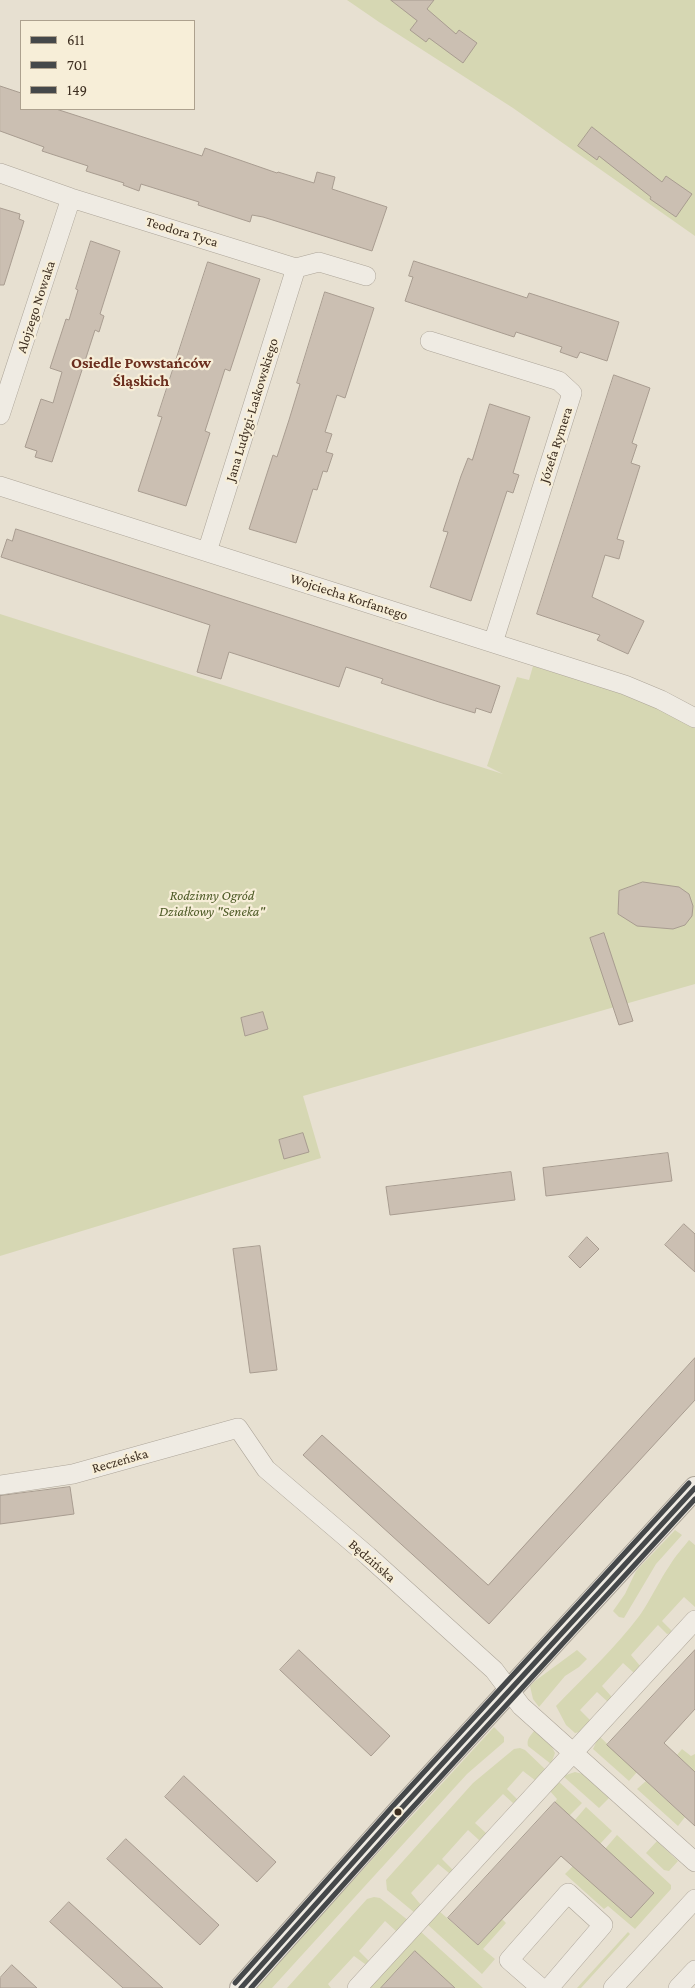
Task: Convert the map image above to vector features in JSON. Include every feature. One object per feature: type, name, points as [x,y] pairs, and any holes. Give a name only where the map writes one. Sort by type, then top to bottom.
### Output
[{"type":"street","name":"Teodora Tyca","points":[[0,173],[71,198],[296,268]]},
{"type":"street","name":"Alojzego Nowaka","points":[[0,415],[71,198]]},
{"type":"street","points":[[296,268],[319,262],[366,276]]},
{"type":"street","name":"Jana Ludygi-Laskowskiego","points":[[208,552],[296,268]]},
{"type":"street","name":"Józefa Rymera","points":[[430,341],[559,381],[572,393],[493,643]]},
{"type":"street","name":"Wojciecha Korfantego","points":[[0,486],[625,685],[661,700],[695,718]]},
{"type":"street","name":"Reczeńska","points":[[0,1485],[73,1474],[238,1428]]},
{"type":"street","name":"Będzińska","points":[[238,1428],[266,1469],[368,1556],[494,1670],[521,1706],[695,1862]]},
{"type":"street","points":[[240,1988],[398,1812],[695,1488]]},
{"type":"street","points":[[357,1988],[695,1620]]},
{"type":"street","points":[[541,1988],[510,1960],[568,1893],[603,1925],[548,1988]]},
{"type":"street","points":[[613,1988],[695,1899]]},
{"type":"street","points":[[678,1988],[695,1970]]},
{"type":"green space","points":[[347,0],[695,0],[695,236],[513,108]]},
{"type":"green space","name":"Rodzinny Ogród Działkowy \"Seneka\"","points":[[0,614],[503,774],[487,766],[517,677],[529,680],[533,666],[637,699],[676,717],[695,728],[695,984],[303,1096],[321,1158],[0,1256]]},
{"type":"green space","points":[[675,1530],[682,1535],[656,1564],[624,1618],[619,1617],[613,1611],[625,1594],[636,1571]]},
{"type":"green space","points":[[689,1540],[695,1545],[695,1607],[684,1597],[662,1621],[672,1631],[671,1633],[667,1634],[658,1625],[631,1655],[641,1667],[636,1672],[633,1672],[623,1663],[602,1686],[611,1698],[608,1702],[597,1692],[580,1710],[590,1720],[589,1722],[582,1730],[575,1733],[566,1725],[556,1706],[600,1662],[640,1615],[662,1577]]},
{"type":"green space","points":[[577,1650],[587,1659],[565,1676],[539,1707],[533,1699],[530,1686]]},
{"type":"green space","points":[[494,1727],[504,1737],[504,1742],[467,1774],[272,1988],[254,1988]]},
{"type":"green space","points":[[535,1730],[552,1747],[555,1753],[551,1764],[528,1746],[528,1739]]},
{"type":"green space","points":[[599,1736],[637,1772],[629,1781],[593,1749]]},
{"type":"green space","points":[[520,1748],[525,1750],[546,1770],[536,1781],[523,1771],[507,1789],[517,1799],[517,1802],[513,1803],[503,1794],[475,1823],[486,1833],[486,1836],[479,1840],[468,1830],[442,1859],[453,1872],[449,1873],[438,1864],[411,1893],[421,1905],[415,1913],[387,1890],[386,1880],[473,1783],[514,1749]]},
{"type":"green space","points":[[682,1749],[691,1756],[695,1754],[695,1772],[677,1755]]},
{"type":"green space","points":[[575,1772],[583,1774],[609,1798],[599,1808],[563,1776]]},
{"type":"green space","points":[[558,1781],[582,1803],[569,1816],[555,1802],[557,1799],[550,1791]]},
{"type":"green space","points":[[646,1781],[685,1817],[678,1826],[637,1789]]},
{"type":"green space","points":[[586,1807],[612,1831],[600,1844],[574,1821]]},
{"type":"green space","points":[[617,1835],[671,1885],[671,1889],[635,1929],[608,1906],[604,1909],[565,1874],[573,1866],[631,1918],[654,1893],[605,1849]]},
{"type":"green space","points":[[657,1841],[678,1861],[669,1871],[664,1870],[646,1853]]},
{"type":"green space","points":[[380,1898],[409,1921],[399,1931],[396,1931],[385,1921],[359,1951],[369,1963],[365,1964],[354,1956],[328,1984],[331,1988],[287,1988],[367,1899]]},
{"type":"green space","points":[[439,1911],[478,1945],[502,1919],[506,1923],[483,1949],[495,1959],[482,1974],[427,1924]]},
{"type":"green space","points":[[420,1931],[483,1988],[455,1988],[415,1951],[381,1988],[369,1988]]},
{"type":"green space","points":[[628,1932],[630,1934],[581,1988],[577,1988]]},
{"type":"building","points":[[391,0],[434,0],[427,9],[456,34],[459,30],[477,43],[463,63],[429,38],[426,42],[410,30],[417,21]]},
{"type":"building","points":[[0,86],[20,93],[20,110],[59,110],[202,156],[205,148],[277,173],[314,183],[317,172],[335,177],[332,189],[387,207],[372,251],[263,217],[252,215],[250,222],[198,205],[199,202],[141,184],[139,191],[123,185],[124,183],[86,171],[88,166],[42,151],[44,147],[0,131]]},
{"type":"building","points":[[592,127],[662,182],[666,176],[692,194],[676,217],[650,199],[651,197],[599,156],[597,160],[578,146]]},
{"type":"building","points":[[0,208],[20,214],[19,219],[24,221],[4,285],[0,285]]},
{"type":"building","points":[[91,241],[120,251],[100,314],[104,316],[99,332],[95,330],[52,462],[35,457],[37,451],[25,447],[41,399],[53,403],[62,372],[50,368],[66,319],[69,320],[78,290],[76,289]]},
{"type":"building","points":[[414,261],[527,298],[529,293],[619,322],[607,361],[580,352],[577,358],[560,352],[562,347],[516,332],[514,337],[405,301],[413,277],[409,276]]},
{"type":"building","points":[[208,262],[260,279],[230,371],[225,369],[205,431],[210,433],[186,506],[138,491],[162,417],[158,416]]},
{"type":"building","points":[[325,292],[374,308],[345,398],[337,395],[325,432],[332,434],[326,452],[333,454],[327,472],[323,471],[317,490],[313,489],[296,543],[249,529],[273,455],[277,457],[289,420],[300,384],[297,383]]},
{"type":"building","points":[[614,375],[650,388],[632,443],[637,445],[631,463],[640,466],[617,539],[624,541],[619,559],[605,555],[592,597],[644,621],[628,654],[597,640],[600,635],[537,614]]},
{"type":"building","points":[[490,404],[530,417],[513,473],[519,475],[513,493],[507,491],[471,601],[430,587],[448,532],[443,531],[461,476],[468,458],[472,460]]},
{"type":"building","points":[[16,529],[500,686],[491,713],[476,708],[475,713],[439,702],[381,683],[383,679],[346,667],[339,687],[229,652],[221,679],[197,672],[210,625],[1,557],[7,539],[12,541]]},
{"type":"building","points":[[643,882],[679,887],[689,894],[693,906],[692,916],[685,925],[673,929],[637,926],[618,914],[619,891]]},
{"type":"building","points":[[604,933],[633,1021],[619,1025],[590,938]]},
{"type":"building","points":[[263,1012],[268,1029],[245,1036],[241,1018]]},
{"type":"building","points":[[303,1133],[309,1152],[284,1159],[279,1140]]},
{"type":"building","points":[[668,1153],[672,1181],[546,1196],[543,1168]]},
{"type":"building","points":[[511,1172],[515,1200],[390,1215],[386,1187]]},
{"type":"building","points":[[684,1224],[695,1234],[695,1272],[665,1245]]},
{"type":"building","points":[[587,1237],[599,1249],[580,1268],[569,1257]]},
{"type":"building","points":[[260,1246],[277,1370],[250,1373],[233,1249]]},
{"type":"building","points":[[695,1358],[695,1400],[489,1624],[303,1455],[322,1435],[488,1585]]},
{"type":"building","points":[[70,1487],[74,1514],[0,1524],[0,1496]]},
{"type":"building","points":[[299,1650],[390,1736],[371,1756],[280,1670]]},
{"type":"building","points":[[695,1650],[695,1709],[664,1743],[695,1772],[695,1826],[607,1745]]},
{"type":"building","points":[[184,1776],[276,1862],[257,1882],[165,1797]]},
{"type":"building","points":[[555,1802],[654,1893],[631,1918],[561,1856],[478,1945],[448,1918]]},
{"type":"building","points":[[126,1839],[219,1925],[200,1945],[107,1859]]},
{"type":"building","points":[[69,1902],[163,1988],[123,1988],[50,1922]]},
{"type":"building","points":[[415,1951],[455,1988],[381,1988]]},
{"type":"building","points":[[12,1965],[37,1988],[0,1988],[0,1978]]},
{"type":"transit line","name":"149","points":[[235,1983],[392,1807],[689,1483]]},
{"type":"transit line","name":"611","points":[[241,1988],[398,1812],[695,1488]]},
{"type":"transit line","name":"701","points":[[251,1988],[404,1817],[695,1499]]},
{"type":"district","name":"Osiedle Powstańców Śląskich","points":[[141,372]]}]
